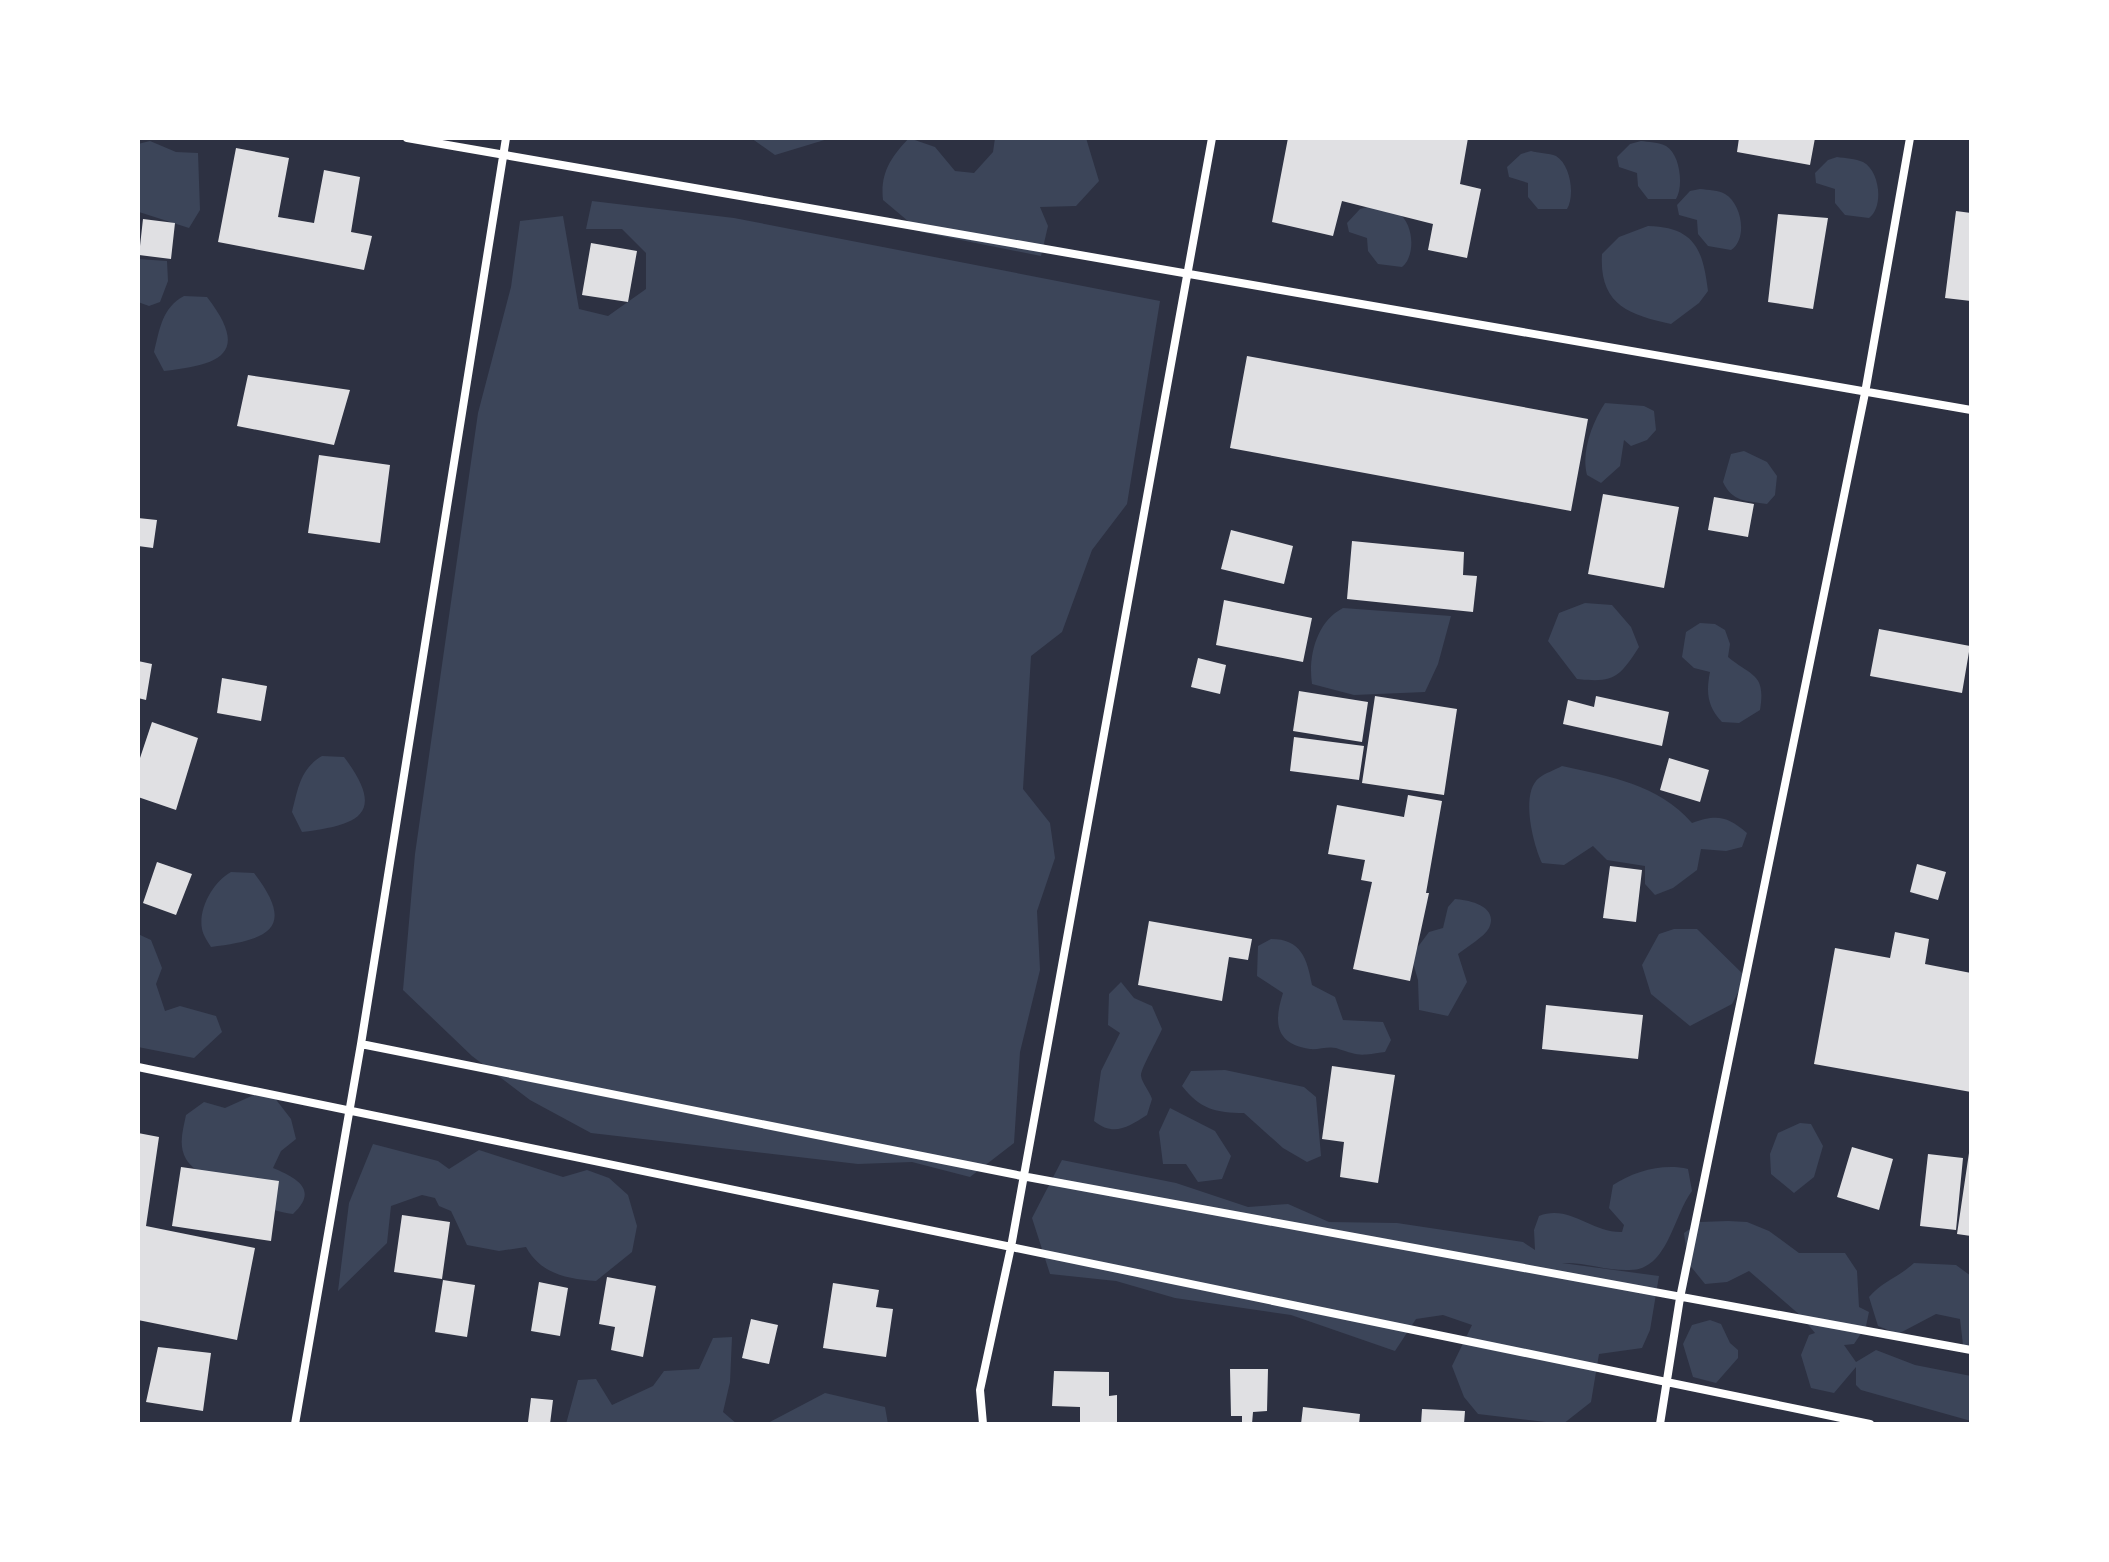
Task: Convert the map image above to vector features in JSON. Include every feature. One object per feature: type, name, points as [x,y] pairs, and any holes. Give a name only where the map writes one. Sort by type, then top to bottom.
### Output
[{"type":"street","points":[[407,138],[1189,271],[1971,410]]},
{"type":"street","points":[[295,1424],[350,1112],[506,138]]},
{"type":"street","points":[[983,1424],[980,1390],[1011,1247],[1212,138]]},
{"type":"street","points":[[1660,1424],[1680,1298],[1865,393],[1910,138]]},
{"type":"street","points":[[361,1044],[1022,1176],[1971,1350]]},
{"type":"street","points":[[138,1067],[1870,1424]]},
{"type":"shaded area","points":[[751,138],[831,138],[775,155]]},
{"type":"shaded area","points":[[909,138],[935,147],[955,171],[974,173],[993,152],[995,138],[1086,138],[1099,181],[1076,206],[1040,207],[1048,226],[1041,256],[921,232],[883,200],[883,182],[888,166]]},
{"type":"shaded area","points":[[150,141],[176,152],[198,153],[200,210],[189,228],[139,212],[138,219],[138,144]]},
{"type":"shaded area","points":[[1641,141],[1663,145],[1675,156],[1680,179],[1676,199],[1648,199],[1638,186],[1637,173],[1619,167],[1617,157],[1630,144]]},
{"type":"shaded area","points":[[1531,151],[1556,156],[1565,166],[1571,189],[1567,209],[1538,209],[1528,197],[1528,183],[1509,177],[1507,167],[1521,154]]},
{"type":"shaded area","points":[[1837,157],[1863,162],[1873,173],[1878,198],[1874,213],[1869,218],[1845,215],[1835,203],[1835,189],[1816,183],[1815,173],[1828,160]]},
{"type":"shaded area","points":[[1700,189],[1723,193],[1736,205],[1741,230],[1740,238],[1731,250],[1708,246],[1698,234],[1697,220],[1679,215],[1677,205],[1690,191]]},
{"type":"shaded area","points":[[592,201],[734,218],[1160,301],[1127,504],[1092,550],[1062,632],[1031,656],[1023,789],[1050,823],[1055,858],[1037,911],[1040,970],[1020,1052],[1014,1143],[970,1177],[912,1162],[858,1164],[591,1133],[530,1100],[472,1056],[403,990],[415,854],[478,413],[511,287],[520,221],[563,216],[579,309],[608,316],[646,289],[646,253],[622,229],[586,229]]},
{"type":"shaded area","points":[[1371,206],[1395,211],[1407,224],[1411,248],[1402,267],[1378,264],[1368,251],[1367,238],[1349,232],[1347,223],[1360,209]]},
{"type":"shaded area","points":[[1648,226],[1664,227],[1686,236],[1694,244],[1703,264],[1708,291],[1699,303],[1671,324],[1629,311],[1611,296],[1605,285],[1602,254],[1619,237]]},
{"type":"shaded area","points":[[138,259],[167,261],[168,281],[160,302],[149,306],[138,302]]},
{"type":"shaded area","points":[[184,296],[207,297],[227,332],[227,344],[223,353],[214,360],[164,371],[154,352],[158,335],[166,313]]},
{"type":"shaded area","points":[[1605,403],[1644,406],[1654,411],[1656,430],[1647,440],[1631,446],[1624,440],[1620,466],[1601,483],[1587,475],[1585,457],[1592,429]]},
{"type":"shaded area","points":[[1744,451],[1767,462],[1777,476],[1775,495],[1767,504],[1736,497],[1723,482],[1731,454]]},
{"type":"shaded area","points":[[1585,603],[1612,605],[1631,627],[1639,647],[1626,666],[1608,679],[1577,679],[1548,641],[1559,613]]},
{"type":"shaded area","points":[[1343,608],[1451,616],[1438,664],[1425,692],[1354,695],[1312,684],[1311,663],[1320,631]]},
{"type":"shaded area","points":[[1700,623],[1715,624],[1725,630],[1730,644],[1728,657],[1759,682],[1760,710],[1739,723],[1722,722],[1709,698],[1710,672],[1694,668],[1682,657],[1686,632]]},
{"type":"shaded area","points":[[322,756],[344,757],[364,792],[365,804],[360,814],[351,820],[302,832],[292,812],[296,795],[304,773]]},
{"type":"shaded area","points":[[1562,766],[1616,779],[1649,791],[1679,810],[1692,823],[1708,818],[1727,820],[1747,833],[1742,847],[1726,851],[1701,849],[1697,870],[1673,888],[1655,895],[1645,884],[1645,866],[1607,860],[1593,846],[1564,865],[1542,863],[1532,832],[1530,795],[1539,778]]},
{"type":"shaded area","points":[[231,872],[254,873],[274,908],[274,920],[270,929],[260,936],[211,947],[203,931],[202,912],[213,888]]},
{"type":"shaded area","points":[[1455,899],[1481,906],[1490,914],[1491,920],[1483,935],[1458,954],[1467,982],[1448,1016],[1419,1010],[1418,980],[1411,956],[1429,932],[1443,928],[1448,907]]},
{"type":"shaded area","points":[[1674,929],[1697,929],[1746,977],[1732,1004],[1690,1026],[1651,994],[1642,965],[1659,934]]},
{"type":"shaded area","points":[[138,934],[151,940],[162,968],[156,984],[165,1011],[180,1006],[216,1016],[222,1032],[194,1058],[138,1047]]},
{"type":"shaded area","points":[[1271,939],[1296,946],[1308,966],[1312,985],[1335,997],[1343,1020],[1383,1022],[1391,1040],[1385,1052],[1359,1054],[1333,1048],[1310,1049],[1289,1042],[1278,1022],[1283,993],[1257,976],[1258,946]]},
{"type":"shaded area","points":[[1121,982],[1134,998],[1152,1006],[1162,1029],[1141,1073],[1152,1099],[1147,1115],[1115,1129],[1094,1121],[1101,1071],[1120,1033],[1108,1025],[1109,994]]},
{"type":"shaded area","points":[[1225,1070],[1304,1087],[1316,1097],[1321,1156],[1307,1162],[1283,1148],[1244,1113],[1225,1112],[1202,1105],[1182,1086],[1191,1071]]},
{"type":"shaded area","points":[[256,1094],[274,1097],[291,1119],[296,1139],[281,1151],[273,1168],[302,1186],[304,1198],[293,1214],[251,1202],[219,1186],[194,1168],[182,1148],[186,1115],[204,1102],[225,1108]]},
{"type":"shaded area","points":[[1170,1108],[1215,1131],[1231,1156],[1222,1179],[1198,1182],[1186,1164],[1163,1164],[1159,1132]]},
{"type":"shaded area","points":[[1800,1123],[1811,1124],[1823,1146],[1814,1177],[1794,1193],[1771,1174],[1770,1154],[1778,1133]]},
{"type":"shaded area","points":[[373,1144],[438,1161],[449,1169],[479,1150],[563,1177],[587,1170],[609,1178],[628,1195],[637,1226],[632,1252],[596,1281],[575,1279],[547,1269],[526,1247],[499,1251],[467,1245],[451,1211],[439,1206],[435,1198],[422,1195],[391,1206],[387,1243],[338,1291],[349,1203]]},
{"type":"shaded area","points":[[1062,1160],[1176,1183],[1248,1207],[1288,1204],[1329,1222],[1397,1223],[1523,1242],[1535,1250],[1534,1230],[1539,1216],[1550,1213],[1571,1216],[1600,1228],[1622,1232],[1624,1225],[1609,1208],[1613,1185],[1640,1172],[1669,1167],[1688,1169],[1692,1191],[1661,1252],[1643,1268],[1621,1270],[1562,1263],[1659,1276],[1650,1330],[1642,1348],[1599,1354],[1591,1402],[1563,1424],[1478,1414],[1464,1397],[1452,1366],[1472,1325],[1443,1315],[1416,1319],[1395,1351],[1291,1315],[1175,1298],[1116,1281],[1050,1274],[1032,1218]]},
{"type":"shaded area","points":[[1700,1222],[1747,1222],[1769,1231],[1799,1253],[1845,1253],[1857,1271],[1859,1307],[1869,1312],[1866,1326],[1854,1344],[1844,1345],[1856,1362],[1876,1350],[1915,1365],[1971,1376],[1971,1421],[1861,1390],[1856,1385],[1856,1367],[1834,1393],[1811,1388],[1801,1355],[1809,1335],[1815,1333],[1801,1316],[1749,1271],[1727,1282],[1705,1284],[1688,1263],[1684,1233]]},
{"type":"shaded area","points":[[1914,1263],[1956,1265],[1971,1276],[1971,1356],[1963,1345],[1960,1319],[1936,1314],[1898,1334],[1878,1326],[1869,1297]]},
{"type":"shaded area","points":[[1710,1320],[1721,1324],[1730,1343],[1738,1350],[1738,1358],[1716,1383],[1693,1377],[1683,1344],[1692,1325]]},
{"type":"shaded area","points":[[732,1337],[730,1382],[723,1412],[737,1424],[566,1424],[578,1380],[596,1379],[612,1405],[653,1386],[664,1371],[699,1369],[713,1338]]},
{"type":"shaded area","points":[[825,1393],[885,1407],[888,1424],[766,1424]]},
{"type":"building","points":[[1288,138],[1468,138],[1460,184],[1481,189],[1467,258],[1428,250],[1433,224],[1342,201],[1333,236],[1272,222]]},
{"type":"building","points":[[1739,138],[1815,138],[1810,165],[1737,152]]},
{"type":"building","points":[[236,148],[289,158],[278,217],[314,223],[324,170],[360,177],[351,232],[372,236],[364,270],[218,242]]},
{"type":"building","points":[[1956,211],[1971,213],[1971,301],[1945,298]]},
{"type":"building","points":[[1778,214],[1828,218],[1813,309],[1768,302]]},
{"type":"building","points":[[143,219],[175,223],[171,259],[139,255]]},
{"type":"building","points":[[591,243],[637,251],[628,302],[582,295]]},
{"type":"building","points":[[1247,356],[1588,419],[1571,511],[1230,448]]},
{"type":"building","points":[[248,375],[350,390],[334,445],[237,426]]},
{"type":"building","points":[[319,455],[390,465],[380,543],[308,533]]},
{"type":"building","points":[[1603,494],[1679,507],[1664,588],[1588,574]]},
{"type":"building","points":[[1714,497],[1754,504],[1748,537],[1708,530]]},
{"type":"building","points":[[138,518],[157,520],[153,548],[138,546]]},
{"type":"building","points":[[1231,530],[1293,546],[1284,584],[1221,569]]},
{"type":"building","points":[[1352,541],[1464,552],[1463,575],[1477,576],[1473,612],[1347,599]]},
{"type":"building","points":[[1224,600],[1312,618],[1303,662],[1216,645]]},
{"type":"building","points":[[1879,629],[1970,646],[1962,693],[1870,676]]},
{"type":"building","points":[[1198,658],[1226,665],[1220,694],[1191,687]]},
{"type":"building","points":[[138,661],[152,664],[146,700],[138,698]]},
{"type":"building","points":[[222,678],[267,686],[261,721],[217,713]]},
{"type":"building","points":[[1299,691],[1368,702],[1362,742],[1293,731]]},
{"type":"building","points":[[1375,696],[1457,709],[1444,795],[1362,783]]},
{"type":"building","points":[[1596,696],[1669,712],[1662,746],[1563,724],[1568,700],[1594,707]]},
{"type":"building","points":[[152,722],[198,738],[176,810],[138,797],[138,764]]},
{"type":"building","points":[[1294,737],[1364,746],[1359,780],[1290,771]]},
{"type":"building","points":[[1669,758],[1709,770],[1700,802],[1660,790]]},
{"type":"building","points":[[1408,795],[1442,801],[1426,893],[1429,893],[1410,981],[1353,969],[1372,882],[1361,880],[1365,860],[1328,854],[1337,805],[1404,817]]},
{"type":"building","points":[[157,862],[192,874],[176,915],[143,903]]},
{"type":"building","points":[[1917,864],[1946,872],[1938,900],[1910,892]]},
{"type":"building","points":[[1610,866],[1642,870],[1636,922],[1603,918]]},
{"type":"building","points":[[1149,921],[1252,939],[1248,960],[1229,957],[1222,1001],[1138,985]]},
{"type":"building","points":[[1895,932],[1929,939],[1925,964],[1971,973],[1971,1092],[1814,1064],[1835,948],[1890,958]]},
{"type":"building","points":[[1546,1005],[1643,1015],[1638,1059],[1542,1049]]},
{"type":"building","points":[[1332,1066],[1395,1075],[1378,1183],[1340,1177],[1344,1142],[1322,1139]]},
{"type":"building","points":[[138,1133],[159,1137],[146,1226],[255,1248],[237,1340],[138,1320]]},
{"type":"building","points":[[1852,1147],[1893,1159],[1879,1210],[1837,1197]]},
{"type":"building","points":[[1971,1153],[1971,1236],[1957,1234]]},
{"type":"building","points":[[1928,1154],[1963,1158],[1956,1230],[1920,1226]]},
{"type":"building","points":[[181,1167],[279,1181],[271,1241],[172,1226]]},
{"type":"building","points":[[402,1215],[450,1222],[442,1279],[394,1272]]},
{"type":"building","points":[[607,1277],[656,1286],[643,1357],[611,1350],[615,1327],[599,1324]]},
{"type":"building","points":[[443,1280],[475,1285],[467,1337],[435,1332]]},
{"type":"building","points":[[539,1282],[568,1288],[560,1336],[531,1331]]},
{"type":"building","points":[[833,1283],[879,1290],[876,1307],[893,1309],[886,1357],[823,1348]]},
{"type":"building","points":[[751,1319],[778,1325],[769,1364],[742,1358]]},
{"type":"building","points":[[158,1347],[211,1353],[203,1411],[146,1402]]},
{"type":"building","points":[[1230,1369],[1268,1369],[1267,1411],[1253,1412],[1252,1424],[1242,1424],[1242,1416],[1231,1416]]},
{"type":"building","points":[[1054,1371],[1109,1372],[1109,1396],[1117,1395],[1117,1424],[1080,1424],[1080,1407],[1052,1406]]},
{"type":"building","points":[[531,1398],[553,1400],[550,1424],[528,1422]]},
{"type":"building","points":[[1303,1407],[1360,1414],[1359,1424],[1301,1424]]},
{"type":"building","points":[[1422,1409],[1465,1411],[1464,1424],[1421,1424]]}]
